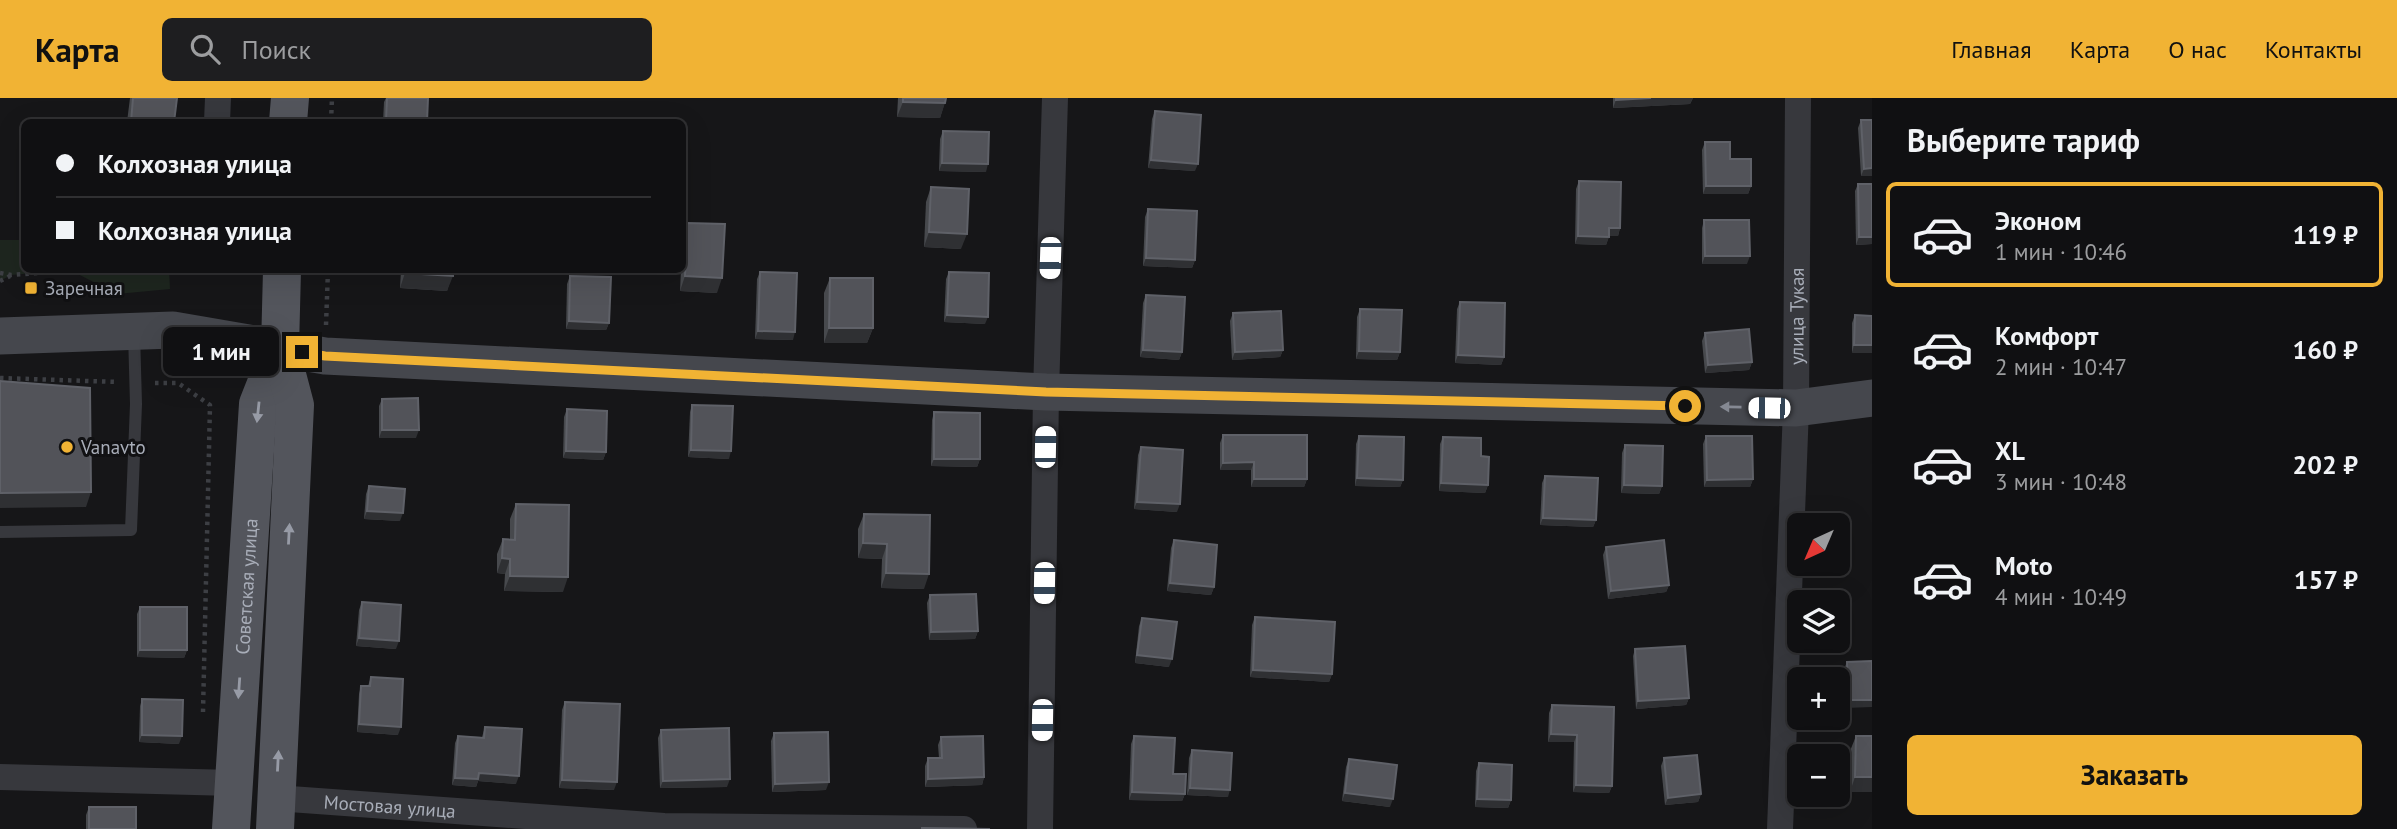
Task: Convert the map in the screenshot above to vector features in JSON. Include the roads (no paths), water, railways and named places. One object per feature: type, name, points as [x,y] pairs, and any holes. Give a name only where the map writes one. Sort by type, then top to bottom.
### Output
[{"type":"main road","points":[[288,119],[290,98]]},
{"type":"main road","name":"Советская улица","points":[[275,813],[295,405],[280,348],[282,273]]},
{"type":"main road","name":"Советская улица","points":[[231,829],[258,404],[280,348]]},
{"type":"street","points":[[217,119],[218,98]]},
{"type":"street","points":[[1040,829],[1046,392],[1055,98]]},
{"type":"street","name":"улица Тукая","points":[[1780,829],[1796,408],[1798,98]]},
{"type":"street","points":[[0,336],[173,330],[325,356],[1046,392],[1796,408],[1872,398]]},
{"type":"street","points":[[0,777],[233,783]]},
{"type":"street","name":"Мостовая улица","points":[[275,813],[665,828],[964,829]]},
{"type":"lane","points":[[0,532],[131,530],[134,333]]},
{"type":"place","name":"Заречная","points":[[31,288]]},
{"type":"place","name":"Vanavto","points":[[67,447]]}]
